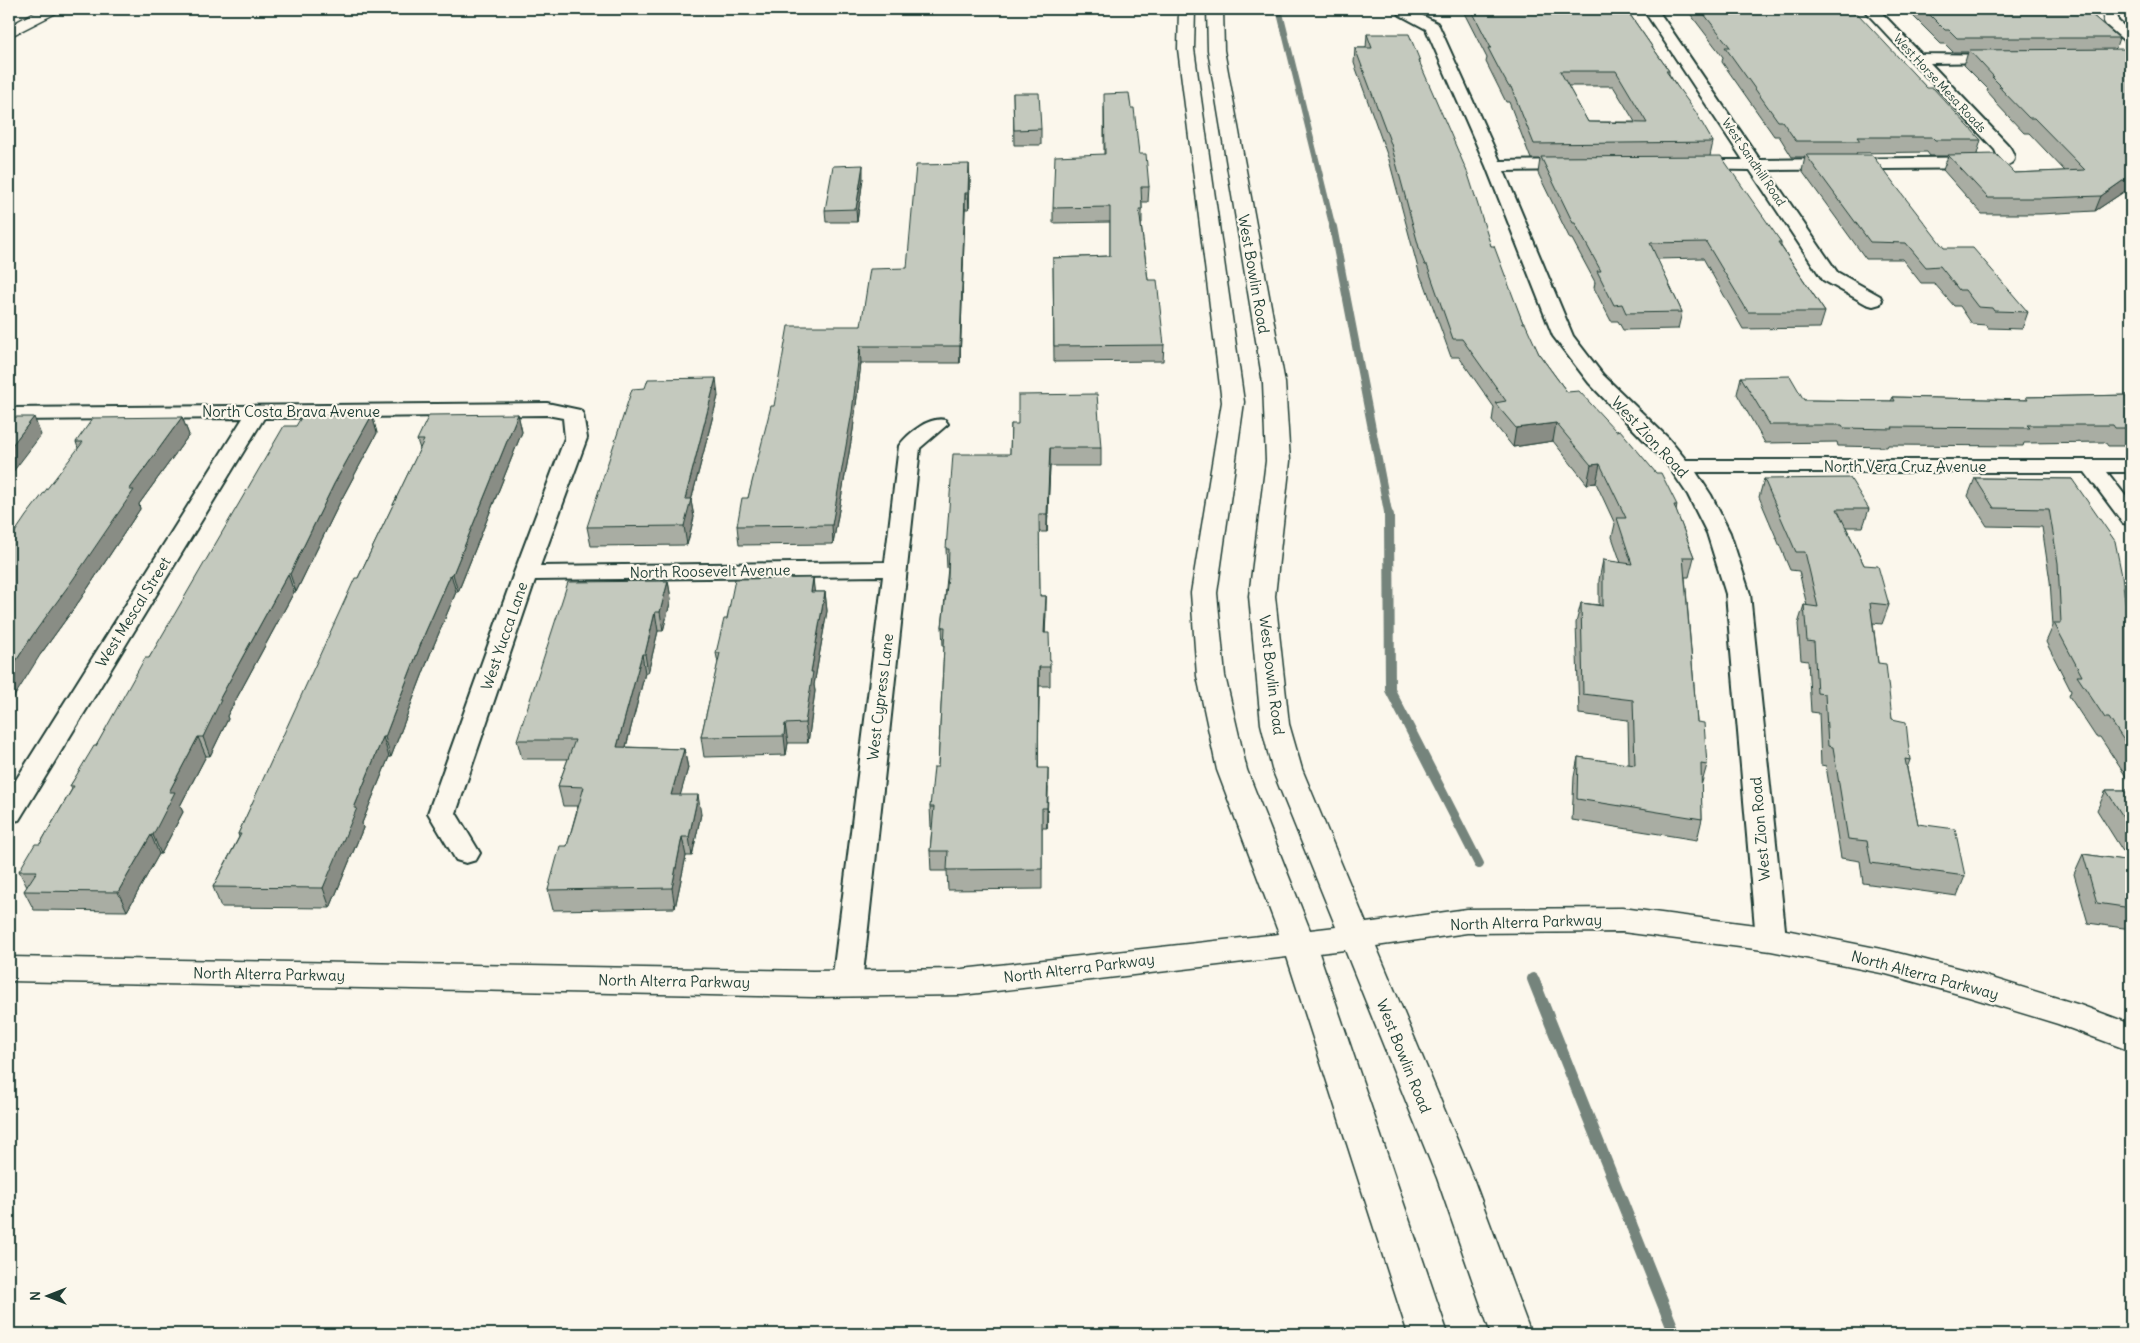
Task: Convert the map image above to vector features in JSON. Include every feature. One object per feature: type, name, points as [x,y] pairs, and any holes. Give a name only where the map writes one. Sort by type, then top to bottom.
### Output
[{"type":"street","points":[[9,32],[52,9]]},
{"type":"street","points":[[1187,9],[1186,49],[1233,402],[1204,593],[1211,676],[1232,770],[1299,943],[1428,1334]]},
{"type":"street","name":"West Bowlin Road","points":[[1215,9],[1218,60],[1274,383],[1278,461],[1262,596],[1275,724],[1287,769],[1455,1178],[1511,1334]]},
{"type":"street","name":"West Sandhill Road","points":[[1650,9],[1830,276],[1873,300]]},
{"type":"street","name":"West Horse Mesa Roads","points":[[1756,164],[1996,163],[2006,160],[2006,155],[2002,148],[1870,9]]},
{"type":"street","points":[[2110,9],[2111,22],[2131,39]]},
{"type":"street","name":"West Zion Road","points":[[1405,12],[1432,26],[1494,166],[1563,336],[1575,356],[1662,445],[1703,499],[1720,533],[1731,562],[1738,594],[1771,938]]},
{"type":"street","points":[[1918,59],[2015,58]]},
{"type":"street","points":[[1679,165],[1756,164]]},
{"type":"street","points":[[1494,166],[1591,165]]},
{"type":"street","name":"North Costa Brava Avenue","points":[[9,414],[547,409],[573,414]]},
{"type":"street","name":"West Mescal Street","points":[[9,813],[256,412]]},
{"type":"street","name":"West Yucca Lane","points":[[466,853],[442,813],[526,573],[576,438],[573,414]]},
{"type":"street","name":"West Cypress Lane","points":[[846,983],[910,446],[938,424]]},
{"type":"street","name":"North Vera Cruz Avenue","points":[[1679,466],[2131,466]]},
{"type":"street","points":[[2091,466],[2131,518]]},
{"type":"street","name":"North Roosevelt Avenue","points":[[526,573],[894,569]]},
{"type":"street","name":"North Alterra Parkway","points":[[9,969],[846,983],[962,982],[1355,937],[1467,920],[1622,920],[1771,938],[1886,962],[1969,984],[2068,1014],[2131,1038]]},
{"type":"building","points":[[1471,9],[1626,9],[1669,71],[1666,71],[1695,111],[1713,142],[1534,144],[1511,87],[1509,87],[1488,48],[1491,48]],"holes":[[[1560,71],[1616,71],[1647,123],[1588,122]]]},
{"type":"building","points":[[1700,9],[1849,9],[1854,14],[1858,14],[1927,88],[1933,88],[1981,140],[1935,140],[1932,137],[1857,137],[1860,141],[1796,141],[1782,121],[1778,121],[1725,47],[1730,47]]},
{"type":"building","points":[[1924,9],[2085,9],[2119,38],[1957,38],[1949,30],[1945,30]]},
{"type":"building","points":[[1367,34],[1409,34],[1468,174],[1491,246],[1494,246],[1523,323],[1525,323],[1539,354],[1567,392],[1579,391],[1616,431],[1620,430],[1656,473],[1661,473],[1677,505],[1674,505],[1694,557],[1683,557],[1697,722],[1704,723],[1707,765],[1701,764],[1702,819],[1577,799],[1578,757],[1635,765],[1633,700],[1583,694],[1581,603],[1603,606],[1603,560],[1632,564],[1617,518],[1626,518],[1600,464],[1591,465],[1556,423],[1516,428],[1495,403],[1506,401],[1462,339],[1453,339],[1427,265],[1425,265],[1421,255],[1391,144],[1355,48],[1372,48]]},
{"type":"building","points":[[2131,49],[2131,175],[2101,196],[1988,198],[1948,155],[1996,154],[2014,173],[2085,170],[2034,118],[2029,118],[1999,87],[2002,87],[1969,50]]},
{"type":"building","points":[[1013,93],[1039,93],[1041,129],[1014,130]]},
{"type":"building","points":[[1129,93],[1131,108],[1134,108],[1139,154],[1146,154],[1149,187],[1141,187],[1142,209],[1139,209],[1148,280],[1157,280],[1164,345],[1054,346],[1053,258],[1110,256],[1110,207],[1053,208],[1055,156],[1105,154],[1104,94]]},
{"type":"building","points":[[1806,155],[1872,155],[1944,248],[1973,248],[2028,312],[1994,311],[1992,308],[1978,307],[1965,290],[1959,290],[1940,266],[1926,267],[1906,243],[1870,242]]},
{"type":"building","points":[[1721,156],[1781,242],[1778,242],[1825,312],[1748,312],[1706,242],[1650,243],[1682,312],[1626,313],[1622,304],[1614,305],[1597,271],[1601,271],[1575,223],[1573,223],[1541,157]]},
{"type":"building","points":[[969,164],[968,193],[965,193],[960,346],[860,346],[852,412],[832,525],[737,526],[742,498],[748,498],[771,406],[774,406],[788,326],[861,326],[870,269],[907,268],[916,165]]},
{"type":"building","points":[[863,165],[856,209],[825,210],[833,166]]},
{"type":"building","points":[[1790,376],[1804,400],[1895,401],[1893,397],[2028,400],[2026,397],[2131,395],[2131,428],[2115,428],[2113,425],[2027,425],[2030,428],[1892,427],[1893,429],[1844,428],[1842,425],[1770,425],[1741,377]]},
{"type":"building","points":[[716,378],[685,499],[691,499],[684,526],[587,527],[632,389],[645,388],[648,379]]},
{"type":"building","points":[[1097,394],[1101,448],[1050,448],[1047,514],[1039,514],[1040,596],[1046,596],[1044,633],[1049,633],[1050,667],[1039,667],[1038,768],[1048,768],[1047,808],[1042,808],[1042,869],[947,870],[948,851],[930,851],[934,807],[930,807],[934,767],[938,767],[945,627],[942,627],[948,577],[949,549],[946,549],[953,454],[1010,454],[1011,424],[1018,424],[1018,395]]},
{"type":"building","points":[[518,414],[453,574],[451,574],[425,633],[385,737],[383,737],[354,808],[357,808],[323,888],[213,887],[241,834],[238,834],[355,578],[358,578],[424,440],[417,440],[429,415]]},
{"type":"building","points":[[372,415],[334,484],[290,574],[288,574],[219,700],[221,700],[203,737],[198,737],[169,792],[175,792],[153,835],[151,835],[118,892],[24,891],[37,871],[19,871],[35,844],[40,844],[74,786],[70,786],[94,746],[96,746],[145,658],[149,658],[284,426],[296,426],[302,416]]},
{"type":"building","points":[[9,417],[34,417],[9,449]]},
{"type":"building","points":[[182,417],[129,490],[134,490],[9,672],[9,541],[83,442],[76,442],[93,418]]},
{"type":"building","points":[[1850,478],[1869,509],[1837,509],[1864,565],[1878,566],[1889,605],[1870,603],[1878,663],[1886,664],[1892,719],[1906,722],[1910,760],[1905,759],[1918,824],[1955,829],[1965,876],[1871,863],[1867,841],[1848,839],[1833,747],[1828,746],[1825,694],[1817,693],[1814,642],[1807,641],[1804,605],[1818,607],[1805,552],[1796,552],[1764,479]]},
{"type":"building","points":[[1975,478],[2072,479],[2115,541],[2131,639],[2131,751],[2109,718],[2105,718],[2077,676],[2082,676],[2054,623],[2061,623],[2058,563],[2049,509],[1994,508]]},
{"type":"building","points":[[813,578],[811,592],[825,592],[811,672],[813,672],[805,723],[785,724],[784,736],[701,737],[720,653],[716,653],[724,619],[727,619],[735,579]]},
{"type":"building","points":[[668,581],[660,612],[655,612],[645,654],[642,654],[617,747],[684,749],[671,795],[698,795],[689,837],[682,837],[672,888],[548,890],[560,846],[567,846],[584,787],[558,786],[575,740],[517,740],[568,582]]},
{"type":"building","points":[[2106,790],[2131,790],[2131,829]]},
{"type":"building","points":[[2083,854],[2131,861],[2131,908],[2097,903]]},
{"type":"waterway","points":[[1279,9],[1333,228]]},
{"type":"waterway","points":[[1333,227],[1389,517]]},
{"type":"waterway","points":[[1389,515],[1390,690],[1479,864]]},
{"type":"waterway","points":[[1533,979],[1675,1334]]}]
